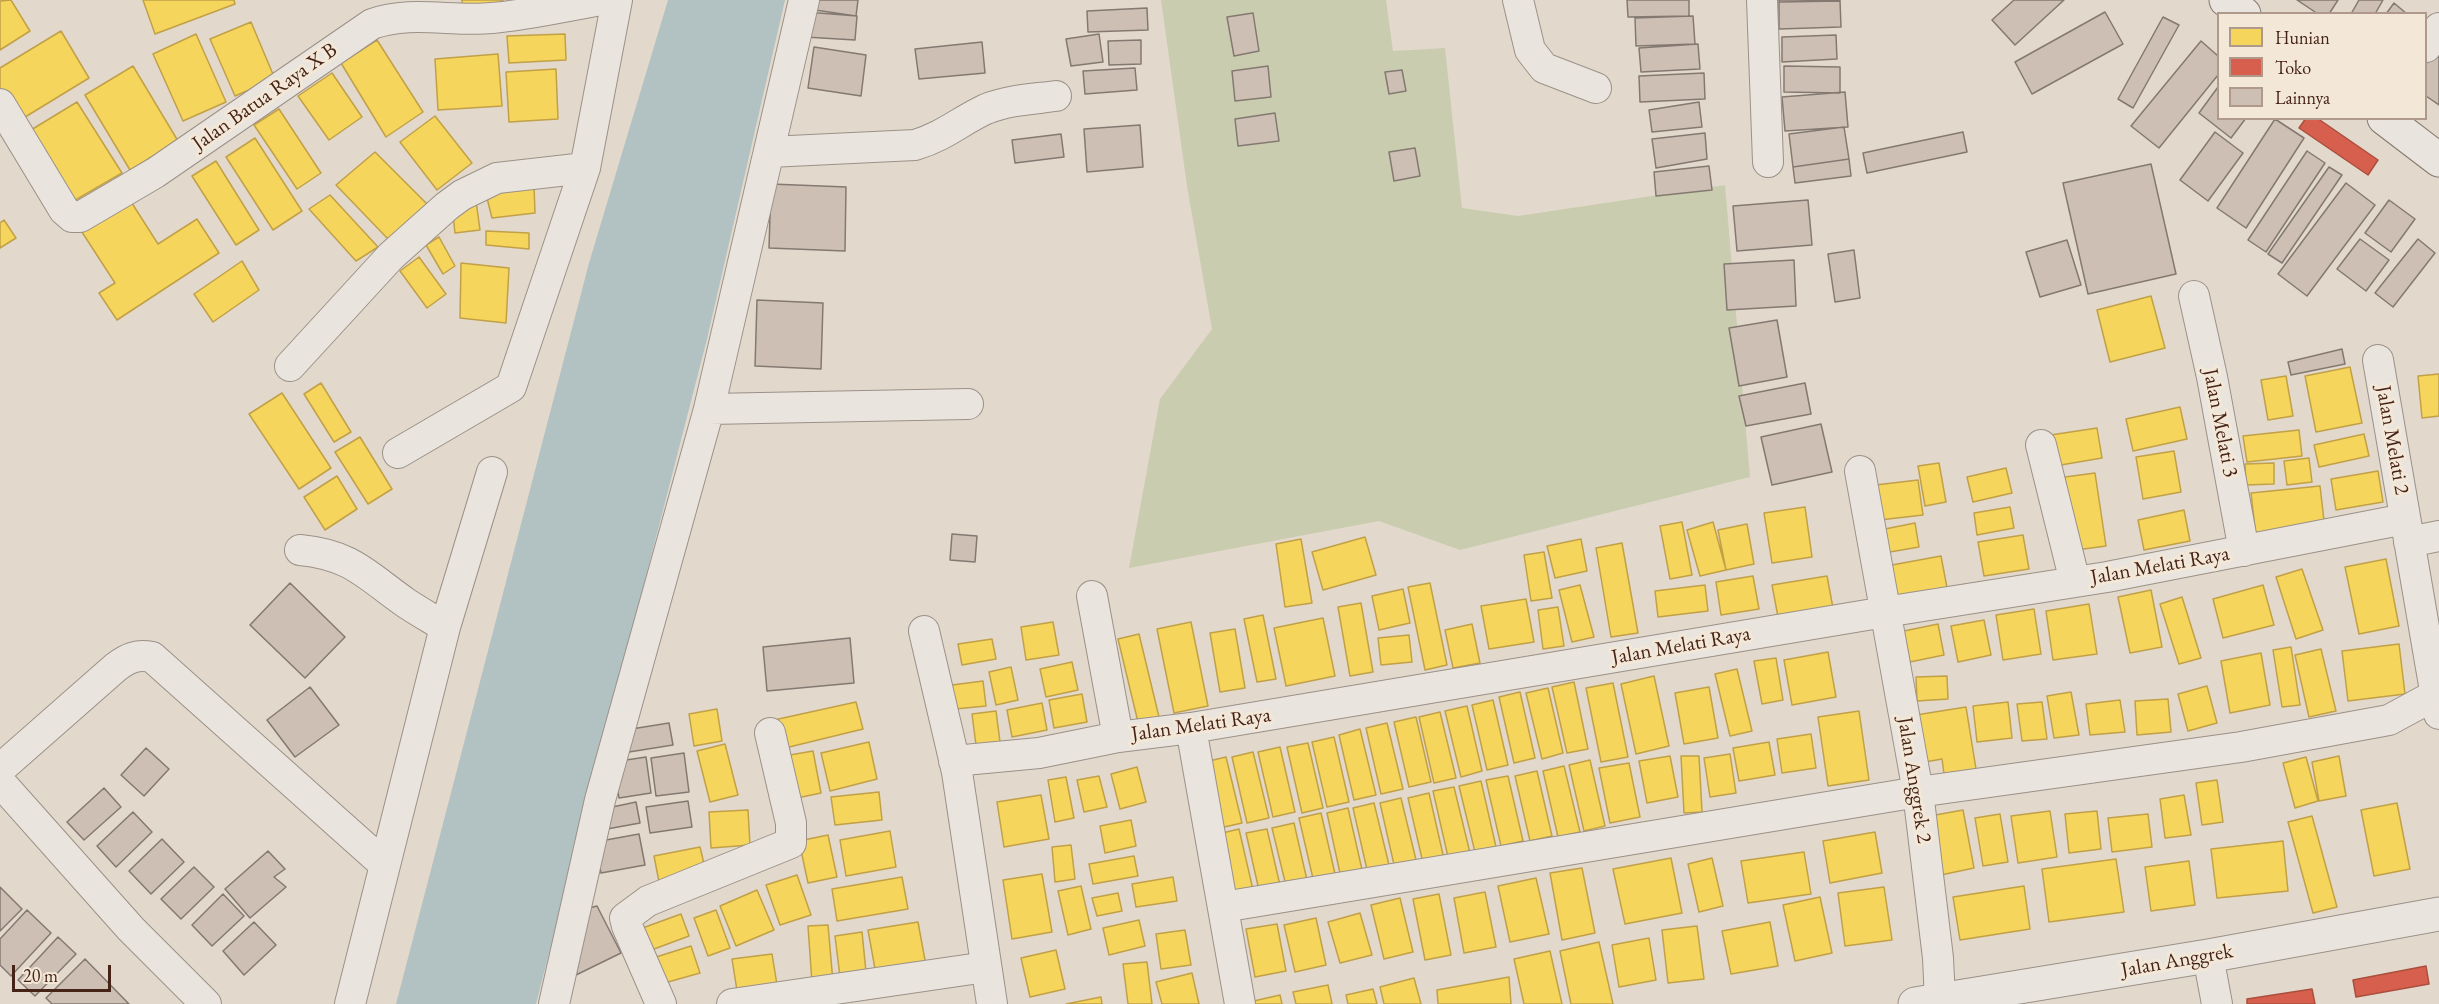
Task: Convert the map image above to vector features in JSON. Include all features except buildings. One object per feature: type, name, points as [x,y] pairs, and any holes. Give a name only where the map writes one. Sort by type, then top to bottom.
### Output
[{"type":"street","name":"Jalan Batua Raya X B","points":[[0,104],[64,210],[72,217],[80,217],[155,173],[372,24],[387,18],[406,16],[491,18],[602,0]]},
{"type":"street","points":[[398,453],[511,387],[585,168],[617,0]]},
{"type":"street","points":[[554,1004],[600,800],[710,409],[804,0]]},
{"type":"street","points":[[1518,0],[1530,50],[1544,68],[1596,88]]},
{"type":"street","points":[[1762,0],[1768,162]]},
{"type":"street","points":[[2226,0],[2241,12]]},
{"type":"street","points":[[2427,46],[2439,28]]},
{"type":"street","points":[[769,152],[915,145],[934,139],[987,109],[1056,96]]},
{"type":"street","points":[[2387,120],[2439,160]]},
{"type":"street","points":[[290,366],[391,256],[462,195],[497,178],[585,168]]},
{"type":"street","name":"Jalan Melati 3","points":[[2193,296],[2212,377],[2244,551]]},
{"type":"street","name":"Jalan Melati 2","points":[[2378,360],[2437,706]]},
{"type":"street","points":[[710,409],[968,404]]},
{"type":"street","points":[[2040,445],[2074,582]]},
{"type":"street","name":"Jalan Anggrek 2","points":[[1860,471],[1918,792],[1938,958],[1927,1002]]},
{"type":"street","points":[[350,1004],[445,627],[492,472]]},
{"type":"street","name":"Jalan Melati Raya","points":[[954,761],[1039,753],[1118,737],[1191,728],[2074,582],[2244,551],[2407,530],[2439,536]]},
{"type":"street","points":[[300,550],[325,552],[354,564],[406,603],[445,627]]},
{"type":"street","points":[[1092,596],[1118,737]]},
{"type":"street","points":[[924,631],[959,784],[992,1004]]},
{"type":"street","points":[[0,769],[116,667],[136,656],[152,657],[385,866]]},
{"type":"street","points":[[1223,907],[1918,792],[2264,743],[2389,720],[2437,706]]},
{"type":"street","points":[[1191,728],[1240,1004]]},
{"type":"street","points":[[661,1004],[625,918],[648,901],[791,843],[791,823],[770,733]]},
{"type":"street","points":[[0,782],[132,929],[206,1004]]},
{"type":"street","name":"Jalan Anggrek","points":[[1927,1002],[2208,956],[2439,914]]},
{"type":"street","points":[[2208,956],[2217,1004]]},
{"type":"street","points":[[732,1004],[986,967]]},
{"type":"green space","points":[[1161,0],[1386,0],[1393,51],[1445,48],[1462,208],[1518,216],[1725,185],[1750,477],[1460,550],[1379,521],[1129,568],[1160,399],[1212,329],[1187,186]]},
{"type":"shaded area","points":[[668,0],[785,0],[707,339],[536,1004],[396,1004],[589,263]]}]
